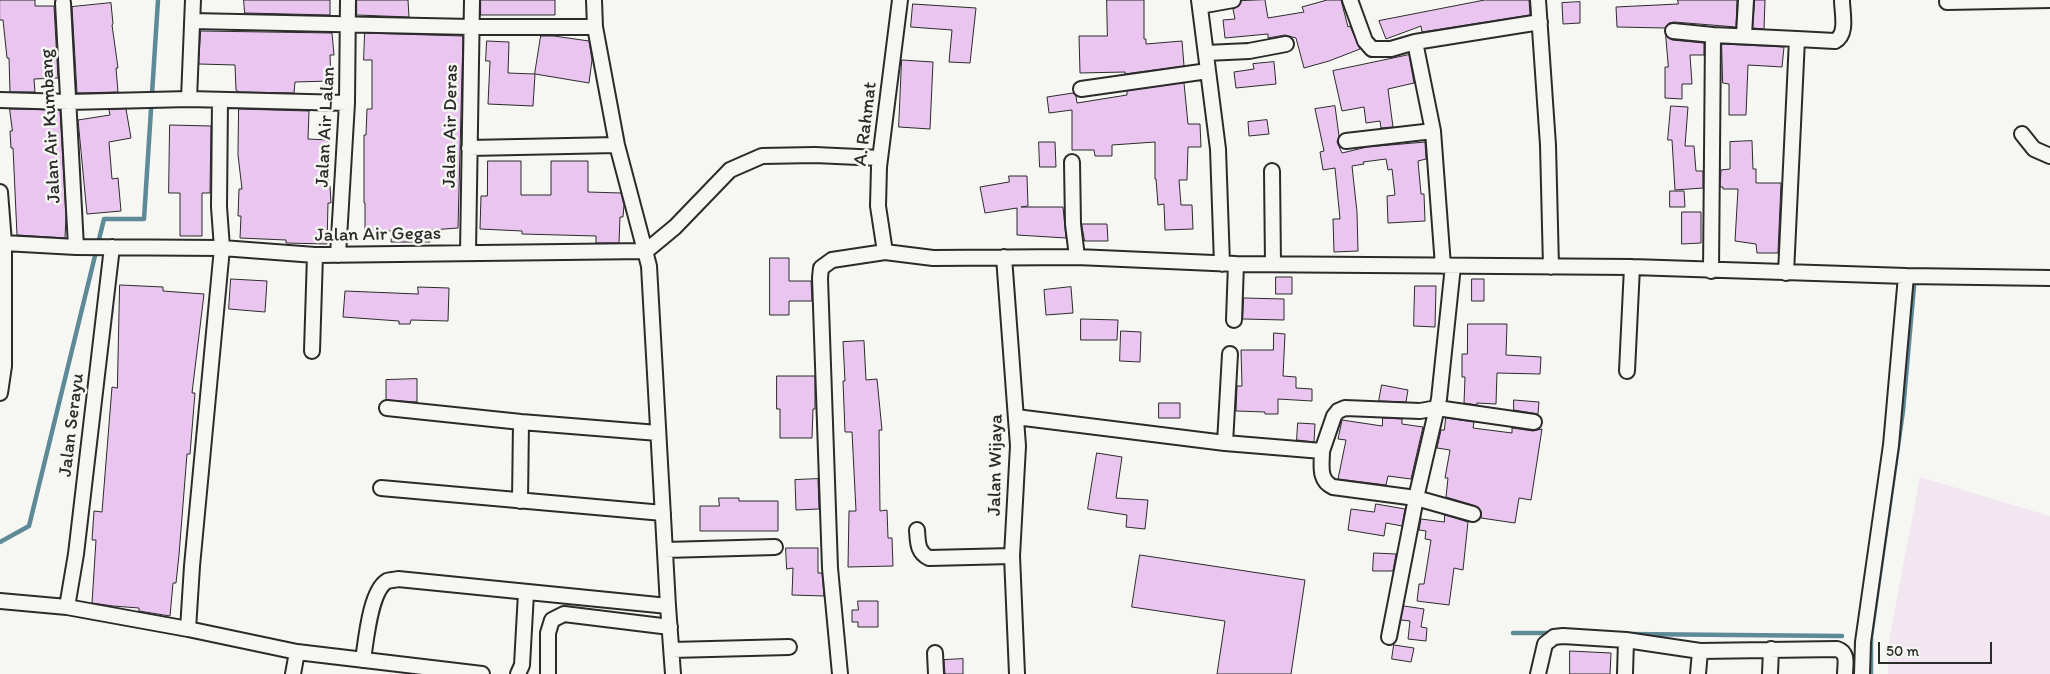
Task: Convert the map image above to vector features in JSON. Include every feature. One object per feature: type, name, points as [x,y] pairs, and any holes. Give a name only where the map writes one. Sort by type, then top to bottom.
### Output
[{"type":"street","points":[[182,99],[193,0]]},
{"type":"street","name":"Jalan Air Lalan","points":[[338,255],[347,103],[348,0]]},
{"type":"street","name":"Jalan Air Deras","points":[[468,252],[472,0]]},
{"type":"street","points":[[594,0],[594,27],[617,145],[649,266],[673,674]]},
{"type":"street","name":"A. Rahmat","points":[[885,252],[878,206],[880,158],[900,0]]},
{"type":"street","points":[[1233,0],[1200,3],[1218,149],[1234,320]]},
{"type":"street","points":[[1350,0],[1368,46],[1378,50],[1391,49],[1415,42],[1540,22]]},
{"type":"street","points":[[1538,0],[1548,145],[1551,266]]},
{"type":"street","points":[[1744,36],[1746,0]]},
{"type":"street","points":[[1673,32],[1713,36],[1835,40],[1840,38],[1842,33],[1842,0]]},
{"type":"street","points":[[1947,2],[2050,0]]},
{"type":"street","name":"Jalan Air Kumbang","points":[[63,3],[80,247]]},
{"type":"street","points":[[192,21],[472,27],[594,27]]},
{"type":"street","points":[[1711,271],[1713,36]]},
{"type":"street","points":[[1786,273],[1797,39]]},
{"type":"street","points":[[1389,637],[1416,498],[1437,408],[1448,266],[1433,131],[1415,42]]},
{"type":"street","points":[[1206,53],[1249,51],[1286,44]]},
{"type":"street","points":[[1081,89],[1208,71]]},
{"type":"street","points":[[0,100],[69,102],[182,99],[347,103]]},
{"type":"street","points":[[188,629],[222,248],[219,207],[220,100]]},
{"type":"street","points":[[1346,141],[1433,131]]},
{"type":"street","points":[[2022,134],[2034,149],[2050,156]]},
{"type":"street","points":[[470,148],[617,145]]},
{"type":"street","points":[[646,251],[675,227],[730,170],[762,156],[815,155],[880,158]]},
{"type":"street","points":[[1072,162],[1073,224],[1077,258]]},
{"type":"street","points":[[1272,171],[1273,264]]},
{"type":"street","points":[[0,192],[4,243],[0,393]]},
{"type":"street","name":"Jalan Air Gegas","points":[[4,243],[80,247],[222,248],[314,255],[646,251]]},
{"type":"street","name":"Jalan Serayu","points":[[67,607],[78,544],[108,247]]},
{"type":"street","points":[[840,674],[830,568],[820,278],[821,268],[832,260],[885,252],[932,258],[1077,258],[1229,264],[1632,267],[1786,273],[2050,278]]},
{"type":"street","points":[[312,351],[314,255]]},
{"type":"street","name":"Jalan Wijaya","points":[[1004,258],[1018,446],[1012,556],[1017,674]]},
{"type":"street","points":[[1627,371],[1632,267]]},
{"type":"street","points":[[1862,674],[1863,642],[1891,445],[1906,276]]},
{"type":"street","points":[[1225,442],[1230,354]]},
{"type":"street","points":[[387,408],[521,422],[658,433]]},
{"type":"street","points":[[1474,514],[1416,498],[1333,488],[1327,484],[1322,478],[1322,451],[1334,416],[1338,411],[1345,408],[1420,411],[1437,408],[1534,422]]},
{"type":"street","points":[[1016,417],[1225,442],[1322,451]]},
{"type":"street","points":[[520,501],[521,422]]},
{"type":"street","points":[[381,488],[663,513]]},
{"type":"street","points":[[918,530],[919,548],[922,555],[928,558],[1012,556]]},
{"type":"street","points":[[665,550],[775,547]]},
{"type":"street","points":[[363,660],[373,603],[377,592],[387,581],[398,579],[668,606]]},
{"type":"street","points":[[518,674],[522,665],[526,593]]},
{"type":"street","points":[[0,601],[67,607],[188,629],[297,652],[482,674]]},
{"type":"street","points":[[548,674],[548,633],[552,620],[564,614],[670,627]]},
{"type":"street","points":[[1538,674],[1542,650],[1545,644],[1554,638],[1563,636],[1626,640],[1700,651],[1837,649],[1846,657],[1845,674]]},
{"type":"street","points":[[1625,674],[1626,640]]},
{"type":"street","points":[[672,650],[789,647]]},
{"type":"street","points":[[1770,674],[1771,649]]},
{"type":"street","points":[[1698,674],[1700,651]]},
{"type":"street","points":[[294,674],[297,652]]},
{"type":"street","points":[[935,653],[936,674]]},
{"type":"shaded area","points":[[1920,477],[2050,516],[2050,674],[1888,674],[1889,640]]},
{"type":"building","points":[[0,0],[35,0],[35,6],[54,6],[58,78],[34,79],[35,92],[10,92],[9,58],[7,58],[3,20],[0,20]]},
{"type":"building","points":[[244,0],[330,0],[330,15],[245,13]]},
{"type":"building","points":[[357,0],[408,0],[409,17],[357,15]]},
{"type":"building","points":[[481,0],[555,0],[555,15],[481,15]]},
{"type":"building","points":[[1107,0],[1144,0],[1144,39],[1146,39],[1146,44],[1182,41],[1184,66],[1125,74],[1125,72],[1080,73],[1079,36],[1107,36]]},
{"type":"building","points":[[1265,0],[1268,18],[1304,12],[1302,7],[1327,0],[1341,0],[1348,27],[1350,26],[1360,49],[1304,68],[1296,38],[1285,35],[1268,38],[1268,34],[1225,38],[1223,20],[1235,19],[1233,9],[1239,6],[1241,1]]},
{"type":"building","points":[[1485,0],[1529,0],[1530,15],[1422,32],[1421,26],[1386,39],[1379,21]]},
{"type":"building","points":[[1678,0],[1737,0],[1736,27],[1674,22],[1669,23],[1665,28],[1617,27],[1616,7],[1678,4]]},
{"type":"building","points":[[1755,0],[1765,0],[1764,29],[1753,28]]},
{"type":"building","points":[[1580,2],[1580,23],[1563,24],[1562,3]]},
{"type":"building","points":[[111,3],[118,68],[116,68],[118,92],[77,93],[72,7]]},
{"type":"building","points":[[913,4],[976,8],[970,63],[949,62],[952,30],[911,27]]},
{"type":"building","points":[[201,31],[332,33],[334,55],[330,55],[331,81],[295,82],[294,93],[239,92],[236,90],[235,65],[199,64]]},
{"type":"building","points":[[365,33],[463,36],[458,228],[431,230],[430,242],[391,242],[392,231],[365,231],[364,135],[366,135],[367,109],[372,109],[372,60],[364,60]]},
{"type":"building","points":[[541,36],[589,41],[592,60],[589,83],[535,74]]},
{"type":"building","points":[[1666,36],[1672,40],[1704,43],[1704,55],[1690,55],[1692,84],[1682,84],[1682,99],[1665,98],[1665,67],[1668,67]]},
{"type":"building","points":[[487,41],[509,42],[508,73],[535,74],[533,106],[488,104],[490,61],[486,61]]},
{"type":"building","points":[[1722,44],[1784,47],[1782,67],[1748,65],[1746,115],[1729,115],[1729,84],[1723,83]]},
{"type":"building","points":[[1409,55],[1414,83],[1388,89],[1393,127],[1381,128],[1380,121],[1366,123],[1364,107],[1342,111],[1333,71]]},
{"type":"building","points":[[902,60],[933,62],[930,129],[899,127]]},
{"type":"building","points":[[1274,62],[1276,84],[1236,88],[1234,72],[1254,69],[1253,64]]},
{"type":"building","points":[[1184,83],[1188,124],[1200,124],[1201,147],[1188,147],[1187,180],[1179,180],[1181,205],[1192,205],[1193,229],[1165,230],[1164,204],[1158,205],[1155,179],[1155,142],[1112,145],[1112,156],[1095,156],[1094,150],[1072,150],[1072,110],[1049,113],[1047,97],[1073,93],[1076,96],[1077,103],[1127,95],[1127,91]]},
{"type":"building","points":[[1335,106],[1339,136],[1337,142],[1342,153],[1367,147],[1425,142],[1426,159],[1418,161],[1421,194],[1424,194],[1425,221],[1388,223],[1387,196],[1395,195],[1392,169],[1388,170],[1386,159],[1363,162],[1364,164],[1352,166],[1357,212],[1358,251],[1334,252],[1333,219],[1340,219],[1335,168],[1323,170],[1320,152],[1324,151],[1315,109]]},
{"type":"building","points":[[1671,106],[1688,107],[1685,146],[1694,146],[1696,171],[1703,171],[1703,188],[1675,190],[1672,140],[1668,140]]},
{"type":"building","points":[[10,109],[60,110],[66,216],[65,238],[17,235]]},
{"type":"building","points":[[126,109],[131,138],[109,142],[112,179],[118,178],[121,211],[87,214],[78,120],[110,115],[109,110]]},
{"type":"building","points":[[239,109],[309,111],[308,139],[328,140],[328,186],[330,186],[331,203],[328,203],[327,244],[286,243],[286,240],[240,238],[241,216],[238,216],[239,189],[242,189],[238,155]]},
{"type":"building","points":[[1267,120],[1269,134],[1249,136],[1248,122]]},
{"type":"building","points":[[170,125],[211,126],[210,193],[202,193],[202,236],[180,236],[180,193],[169,193]]},
{"type":"building","points":[[1752,141],[1753,169],[1756,169],[1756,183],[1781,183],[1778,253],[1757,253],[1756,244],[1735,241],[1738,189],[1723,189],[1723,187],[1720,187],[1721,170],[1730,169],[1730,142]]},
{"type":"building","points":[[1039,142],[1055,142],[1056,167],[1040,167]]},
{"type":"building","points":[[488,161],[521,161],[521,195],[551,195],[551,161],[588,161],[588,192],[621,193],[624,205],[623,217],[620,217],[619,243],[596,243],[596,236],[522,234],[522,231],[480,229],[481,196],[487,196]]},
{"type":"building","points":[[1009,176],[1027,176],[1028,206],[1021,207],[1063,207],[1066,238],[1017,235],[1017,208],[985,213],[980,187],[1009,182]]},
{"type":"building","points":[[1670,191],[1684,191],[1685,207],[1670,207]]},
{"type":"building","points":[[1682,212],[1701,212],[1701,243],[1682,244]]},
{"type":"building","points":[[1082,224],[1107,224],[1108,241],[1085,241]]},
{"type":"building","points":[[770,258],[789,258],[789,281],[811,281],[812,301],[789,301],[789,315],[770,315]]},
{"type":"building","points":[[1276,277],[1292,277],[1292,294],[1276,294]]},
{"type":"building","points":[[231,279],[267,281],[265,312],[229,309]]},
{"type":"building","points":[[1472,279],[1484,279],[1484,301],[1472,301]]},
{"type":"building","points":[[120,285],[163,287],[163,291],[204,294],[192,393],[195,393],[190,454],[187,454],[179,555],[176,583],[173,583],[170,616],[139,611],[139,608],[92,603],[96,540],[92,540],[94,511],[102,512],[112,387],[117,388]]},
{"type":"building","points":[[1415,286],[1436,286],[1435,327],[1414,326]]},
{"type":"building","points":[[418,287],[449,288],[448,321],[411,320],[410,324],[399,324],[399,321],[343,317],[345,291],[418,294]]},
{"type":"building","points":[[1071,287],[1073,313],[1046,315],[1044,290]]},
{"type":"building","points":[[1244,298],[1284,299],[1284,320],[1243,319]]},
{"type":"building","points":[[1081,319],[1118,320],[1117,340],[1081,340]]},
{"type":"building","points":[[1468,324],[1507,324],[1506,355],[1541,357],[1540,374],[1497,373],[1496,404],[1477,403],[1477,405],[1464,403],[1465,377],[1462,377],[1462,354],[1467,354]]},
{"type":"building","points":[[1121,331],[1141,332],[1140,362],[1120,361]]},
{"type":"building","points":[[1274,333],[1285,334],[1283,376],[1296,377],[1296,388],[1312,389],[1312,401],[1278,399],[1278,414],[1236,411],[1237,386],[1242,386],[1241,350],[1273,350]]},
{"type":"building","points":[[864,341],[866,380],[877,379],[882,430],[879,430],[880,511],[887,510],[888,538],[892,538],[893,566],[848,567],[849,511],[856,511],[852,432],[845,432],[843,342]]},
{"type":"building","points":[[777,376],[815,376],[815,409],[813,409],[812,438],[780,438],[780,409],[777,409]]},
{"type":"building","points":[[417,379],[417,402],[386,400],[386,380]]},
{"type":"building","points":[[1382,385],[1408,390],[1406,402],[1379,401]]},
{"type":"building","points":[[1514,400],[1539,402],[1538,414],[1514,410]]},
{"type":"building","points":[[1159,403],[1180,403],[1180,418],[1159,418]]},
{"type":"building","points":[[1383,418],[1402,419],[1402,424],[1423,427],[1411,479],[1388,476],[1386,485],[1338,479],[1346,440],[1338,439],[1342,420],[1382,426]]},
{"type":"building","points":[[1446,418],[1474,422],[1473,428],[1512,433],[1512,428],[1533,431],[1542,429],[1531,500],[1519,498],[1515,523],[1481,518],[1481,511],[1476,506],[1446,497],[1448,478],[1445,478],[1450,450],[1437,448],[1441,430],[1444,430]]},
{"type":"building","points":[[1298,423],[1315,424],[1314,442],[1297,440]]},
{"type":"building","points":[[1097,453],[1122,457],[1116,498],[1148,500],[1145,529],[1126,527],[1127,515],[1088,509]]},
{"type":"building","points":[[818,479],[819,509],[796,510],[795,480]]},
{"type":"building","points":[[719,498],[739,498],[739,501],[778,501],[778,531],[700,531],[700,506],[719,506]]},
{"type":"building","points":[[1376,504],[1405,509],[1402,526],[1386,523],[1384,536],[1348,530],[1351,509],[1374,512]]},
{"type":"building","points":[[1445,515],[1468,522],[1463,570],[1454,568],[1449,605],[1417,601],[1419,584],[1424,584],[1431,540],[1425,539],[1426,531],[1419,530],[1421,519],[1444,522]]},
{"type":"building","points":[[786,548],[818,548],[818,573],[822,573],[824,596],[792,595],[793,568],[787,569]]},
{"type":"building","points":[[1374,553],[1396,554],[1393,571],[1373,571]]},
{"type":"building","points":[[1140,555],[1305,580],[1291,674],[1217,674],[1225,621],[1132,607]]},
{"type":"building","points":[[858,601],[878,601],[878,627],[858,627],[858,622],[852,622],[852,610],[858,610]]},
{"type":"building","points":[[1404,606],[1424,609],[1421,627],[1427,628],[1426,641],[1408,639],[1410,621],[1401,620]]},
{"type":"building","points":[[1394,645],[1414,648],[1411,662],[1392,659]]},
{"type":"building","points":[[1570,651],[1611,653],[1610,674],[1570,674]]},
{"type":"building","points":[[963,659],[963,674],[945,674],[944,660]]},
{"type":"waterway","points":[[0,542],[29,526],[104,219],[144,219],[158,0]]},
{"type":"waterway","points":[[1871,674],[1871,637],[1903,411],[1914,286]]},
{"type":"waterway","points":[[1513,633],[1552,633]]},
{"type":"waterway","points":[[1627,634],[1842,636]]}]
